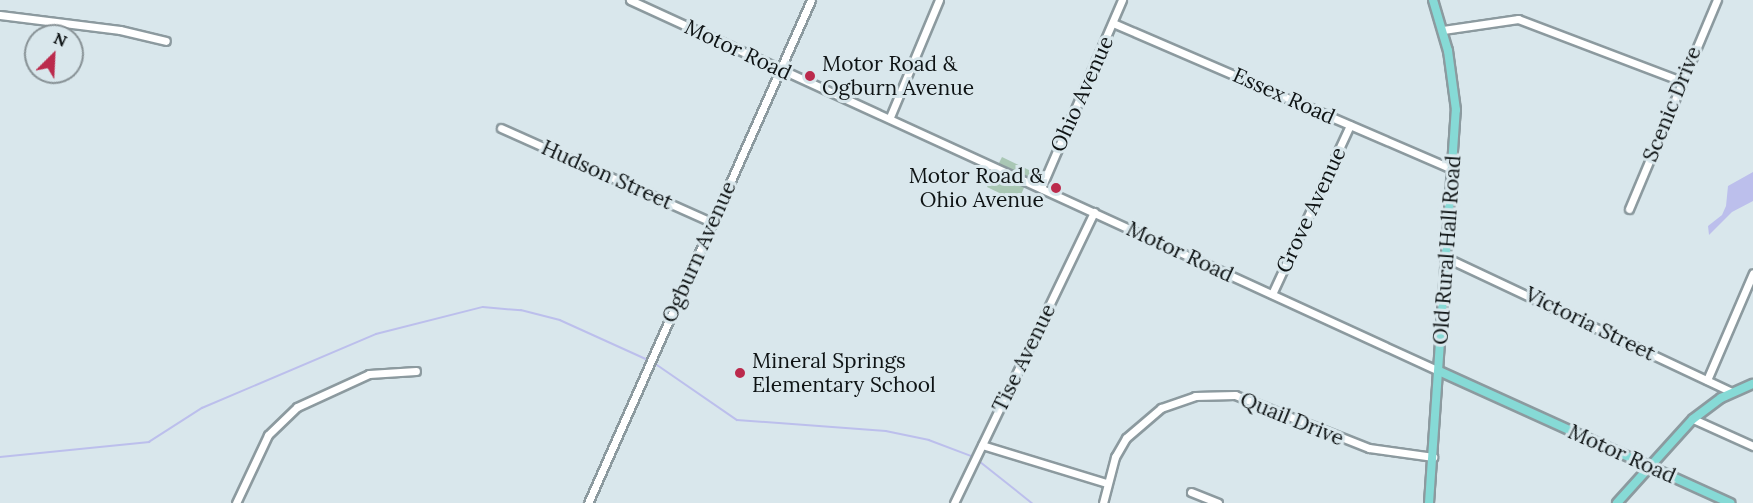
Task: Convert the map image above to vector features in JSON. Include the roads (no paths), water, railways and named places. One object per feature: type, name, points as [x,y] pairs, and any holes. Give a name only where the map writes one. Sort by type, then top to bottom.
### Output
[{"type":"main road","name":"Old Rural Hall Road","points":[[1429,503],[1454,170],[1455,90],[1443,30],[1433,0]]},
{"type":"main road","name":"Motor Road","points":[[1439,371],[1730,503]]},
{"type":"main road","points":[[1617,503],[1693,419],[1732,392],[1753,384]]},
{"type":"street","name":"Motor Road","points":[[630,0],[890,117],[1439,371]]},
{"type":"street","name":"Ogburn Avenue","points":[[588,503],[811,0]]},
{"type":"street","points":[[890,117],[939,0]]},
{"type":"street","name":"Ohio Avenue","points":[[1041,188],[1122,0]]},
{"type":"street","name":"Scenic Drive","points":[[1629,209],[1716,0]]},
{"type":"street","points":[[0,15],[120,30],[166,40]]},
{"type":"street","points":[[1443,30],[1518,19],[1681,81]]},
{"type":"street","name":"Essex Road","points":[[1113,23],[1454,170]]},
{"type":"street","name":"Grove Avenue","points":[[1272,294],[1350,125]]},
{"type":"street","name":"Hudson Street","points":[[501,128],[713,223]]},
{"type":"street","name":"Tise Avenue","points":[[954,503],[1094,212]]},
{"type":"street","name":"Victoria Street","points":[[1447,258],[1732,392]]},
{"type":"street","points":[[1707,380],[1753,273]]},
{"type":"street","points":[[236,503],[262,444],[297,407],[369,374],[416,371]]},
{"type":"street","name":"Quail Drive","points":[[1103,503],[1106,483],[1120,447],[1143,421],[1184,398],[1215,393],[1246,399],[1369,448],[1433,457]]},
{"type":"street","points":[[1693,419],[1753,446]]},
{"type":"street","points":[[982,445],[1106,483]]},
{"type":"street","points":[[1191,492],[1218,503]]},
{"type":"water","points":[[1753,172],[1753,201],[1732,212],[1709,235],[1708,226],[1722,215],[1726,206],[1728,186]]},
{"type":"waterway","points":[[0,457],[149,442],[202,408],[376,334],[483,307],[521,310],[560,320],[648,360]]},
{"type":"waterway","points":[[653,362],[737,420],[886,431],[929,440],[974,457]]},
{"type":"waterway","points":[[978,460],[1032,503]]},
{"type":"place","name":"Motor Road & Ogburn Avenue","points":[[810,76]]},
{"type":"place","name":"Motor Road & Ohio Avenue","points":[[1056,188]]},
{"type":"place","name":"Mineral Springs Elementary School","points":[[740,373]]}]
